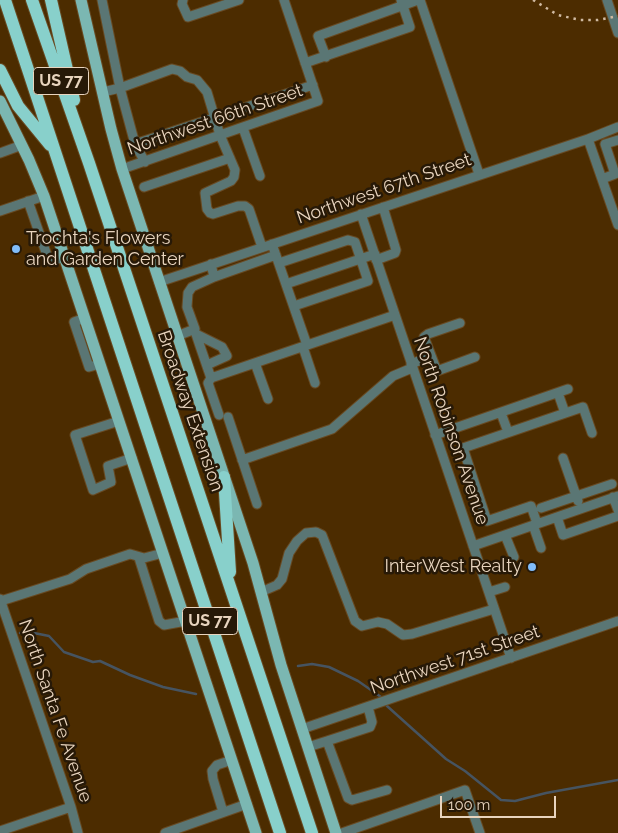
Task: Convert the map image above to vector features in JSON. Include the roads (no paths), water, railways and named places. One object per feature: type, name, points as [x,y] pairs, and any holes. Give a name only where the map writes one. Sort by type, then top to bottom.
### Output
[{"type":"highway","name":"US 77","points":[[5,0],[280,833]]},
{"type":"highway","name":"Broadway Extension","points":[[32,0],[89,163],[312,833]]},
{"type":"highway","points":[[51,0],[89,163]]},
{"type":"highway","points":[[0,70],[18,106],[56,153]]},
{"type":"highway","points":[[224,477],[231,589]]},
{"type":"main road","name":"Broadway Extension","points":[[81,0],[122,169],[224,477],[336,833]]},
{"type":"main road","points":[[0,101],[22,144],[44,196],[256,833]]},
{"type":"street","points":[[102,0],[120,88],[135,144],[145,162]]},
{"type":"street","points":[[183,0],[182,4],[188,16],[239,0]]},
{"type":"street","points":[[135,144],[313,85],[284,0]]},
{"type":"street","points":[[326,57],[318,36],[402,3],[419,0],[479,174]]},
{"type":"street","points":[[607,0],[618,33]]},
{"type":"street","points":[[305,63],[410,27],[402,3]]},
{"type":"street","points":[[102,92],[120,88],[172,69],[197,80],[207,92],[220,135],[235,170],[231,181],[205,193],[207,209],[213,214],[238,206],[245,206],[249,209],[262,247]]},
{"type":"street","name":"Northwest 66th Street","points":[[122,169],[318,101],[313,85]]},
{"type":"street","points":[[243,128],[260,176]]},
{"type":"street","name":"Northwest 67th Street","points":[[159,282],[617,129]]},
{"type":"street","points":[[588,139],[618,225]]},
{"type":"street","points":[[602,179],[615,174],[605,144],[618,140]]},
{"type":"street","points":[[0,153],[22,144]]},
{"type":"street","points":[[144,187],[230,158]]},
{"type":"street","points":[[0,211],[44,196]]},
{"type":"street","points":[[28,202],[49,261],[54,261],[64,256]]},
{"type":"street","points":[[286,284],[361,259],[395,253],[396,250],[383,207]]},
{"type":"street","name":"North Robinson Avenue","points":[[361,214],[511,658]]},
{"type":"street","points":[[211,378],[187,307],[188,293],[192,287],[214,277],[277,259],[348,240],[355,242],[368,282],[294,306]]},
{"type":"street","points":[[272,244],[294,306],[315,383]]},
{"type":"street","points":[[211,264],[214,277]]},
{"type":"street","points":[[257,504],[242,460],[208,383],[211,378],[395,316]]},
{"type":"street","points":[[460,323],[424,337],[437,371],[475,357]]},
{"type":"street","points":[[178,336],[196,331],[222,347],[227,356],[207,365]]},
{"type":"street","points":[[242,460],[332,429],[393,376],[431,356]]},
{"type":"street","points":[[255,363],[268,399]]},
{"type":"street","points":[[435,435],[568,390]]},
{"type":"street","points":[[558,393],[565,413]]},
{"type":"street","points":[[541,548],[531,506],[487,521],[463,448],[583,407],[592,433]]},
{"type":"street","points":[[501,413],[508,432]]},
{"type":"street","points":[[119,421],[75,435],[93,490],[111,482],[108,466],[132,458]]},
{"type":"street","points":[[564,458],[581,508]]},
{"type":"street","points":[[541,508],[612,484]]},
{"type":"street","points":[[473,546],[616,496],[618,510]]},
{"type":"street","points":[[556,517],[563,535],[618,516]]},
{"type":"street","points":[[261,592],[277,585],[282,579],[289,553],[297,540],[306,534],[316,532],[322,535],[355,621],[362,626],[378,622],[387,624],[403,635],[412,634],[494,609]]},
{"type":"street","points":[[506,535],[514,557]]},
{"type":"street","points":[[0,600],[70,579],[86,569],[130,554],[139,558],[163,553]]},
{"type":"street","points":[[139,558],[159,621],[164,625],[186,621]]},
{"type":"street","points":[[489,592],[505,587]]},
{"type":"street","name":"North Santa Fe Avenue","points":[[0,600],[71,807],[78,833]]},
{"type":"street","name":"Northwest 71st Street","points":[[302,729],[618,621]]},
{"type":"street","points":[[308,747],[370,727],[372,722],[368,707]]},
{"type":"street","points":[[327,741],[348,798],[352,800],[387,790]]},
{"type":"street","points":[[223,812],[212,771],[218,765],[232,760]]},
{"type":"street","points":[[342,833],[465,790],[480,833]]},
{"type":"street","points":[[165,833],[247,804]]},
{"type":"street","points":[[0,831],[71,807]]},
{"type":"waterway","points":[[20,633],[29,632],[49,636],[64,652],[93,662],[100,661],[163,687],[196,694]]},
{"type":"waterway","points":[[298,666],[312,664],[329,667],[358,681],[381,697]]},
{"type":"waterway","points":[[387,706],[446,759],[465,771],[501,800],[515,801],[546,793],[618,780]]},
{"type":"railway","points":[[533,0],[558,15],[580,20],[598,20],[618,16]]},
{"type":"place","name":"Trochta's Flowers and Garden Center","points":[[16,249]]},
{"type":"place","name":"InterWest Realty","points":[[532,567]]}]
